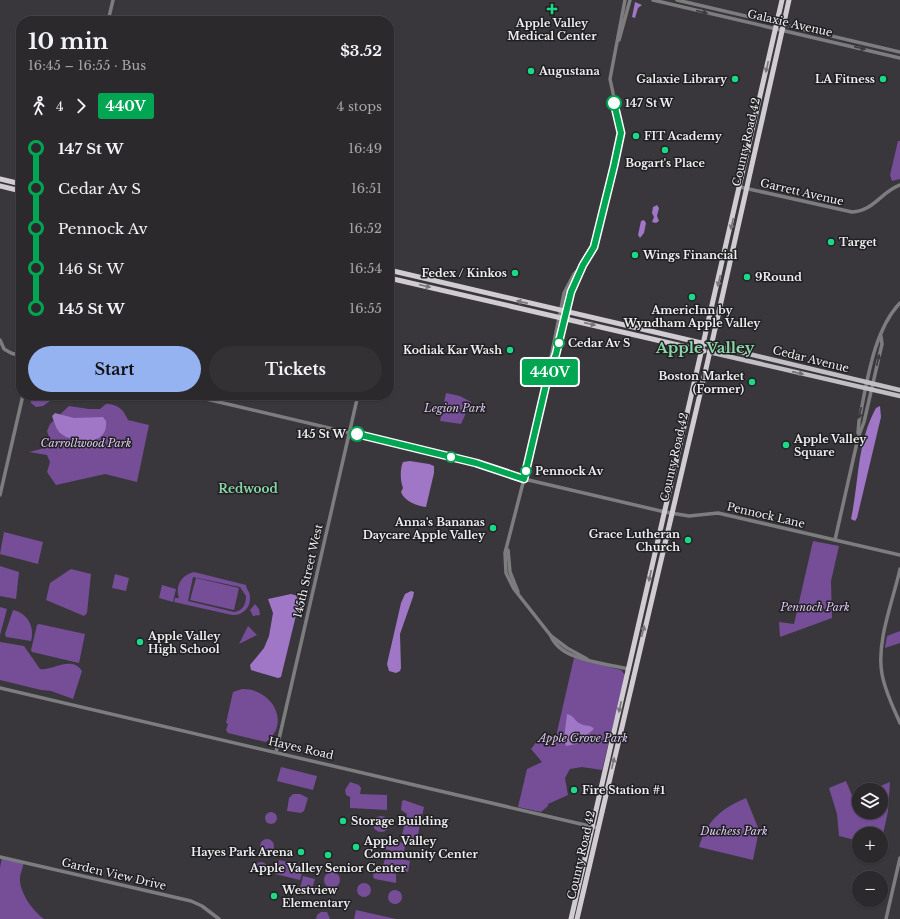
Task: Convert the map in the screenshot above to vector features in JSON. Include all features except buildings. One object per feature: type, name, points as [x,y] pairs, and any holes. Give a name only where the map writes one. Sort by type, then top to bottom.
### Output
[{"type":"highway","name":"County Road 42","points":[[577,919],[628,669],[703,351],[782,0]]},
{"type":"highway","name":"County Road 42","points":[[571,919],[595,827],[711,345],[789,0]]},
{"type":"highway","points":[[0,179],[16,183]]},
{"type":"highway","points":[[0,186],[16,190]]},
{"type":"highway","name":"Cedar Avenue","points":[[394,271],[711,345]]},
{"type":"highway","name":"Cedar Avenue","points":[[394,279],[709,352]]},
{"type":"main road","name":"Cedar Avenue","points":[[711,345],[869,386],[900,396]]},
{"type":"main road","name":"Cedar Avenue","points":[[709,352],[869,386],[900,390]]},
{"type":"street","points":[[109,16],[113,0]]},
{"type":"street","points":[[625,0],[614,53],[610,83],[621,130],[620,140],[596,240],[571,292],[556,354],[548,376],[505,558],[506,572],[514,589],[519,593],[554,642],[565,652],[576,657],[628,669]]},
{"type":"street","points":[[614,53],[630,0]]},
{"type":"street","name":"Galaxie Avenue","points":[[653,0],[900,58]]},
{"type":"street","name":"Galaxie Avenue","points":[[677,0],[900,52]]},
{"type":"street","name":"Garrett Avenue","points":[[740,187],[852,212],[868,208],[890,190],[900,185]]},
{"type":"street","points":[[548,376],[549,361],[567,287],[574,274],[583,265]]},
{"type":"street","points":[[835,540],[858,438],[864,422],[869,386],[882,344],[881,336],[889,316],[900,303]]},
{"type":"street","points":[[0,340],[4,349],[16,354]]},
{"type":"street","points":[[0,495],[22,400]]},
{"type":"street","name":"Pennock Lane","points":[[211,400],[481,464],[524,479],[665,512],[689,516],[718,513],[900,555]]},
{"type":"street","name":"145th Street West","points":[[276,752],[357,400]]},
{"type":"street","points":[[900,569],[881,656],[882,674],[900,723]]},
{"type":"street","name":"Hayes Road","points":[[0,688],[595,827]]},
{"type":"street","name":"Garden View Drive","points":[[0,857],[191,901],[202,906],[219,919]]},
{"type":"street","points":[[886,919],[900,858]]},
{"type":"green space","points":[[898,141],[900,141],[900,179],[892,181],[890,175]]},
{"type":"green space","name":"Legion Park","points":[[446,393],[460,396],[471,402],[461,424],[440,421]]},
{"type":"green space","points":[[31,400],[50,401],[43,406],[36,407],[31,403]]},
{"type":"green space","name":"Carrollwood Park","points":[[106,404],[114,405],[120,408],[128,420],[149,425],[137,482],[105,474],[56,485],[47,472],[50,462],[47,455],[29,452],[52,446],[47,431],[50,424],[69,406],[100,409]]},
{"type":"green space","points":[[4,532],[43,542],[38,564],[0,554]]},
{"type":"green space","name":"Pennoch Park","points":[[813,541],[839,546],[831,581],[832,618],[780,637],[779,622],[794,624]]},
{"type":"green space","points":[[0,566],[19,572],[16,599],[0,596]]},
{"type":"green space","points":[[71,569],[91,574],[87,613],[84,616],[46,600],[50,583]]},
{"type":"green space","points":[[194,572],[246,585],[250,597],[249,605],[242,613],[232,615],[174,602],[175,598],[179,598],[178,589],[182,578],[189,573]],"holes":[[[193,577],[240,587],[246,596],[245,604],[240,610],[234,612],[188,601]]]},
{"type":"green space","points":[[115,574],[129,578],[126,591],[112,588]]},
{"type":"green space","points":[[196,578],[239,588],[234,610],[190,600]]},
{"type":"green space","points":[[162,585],[176,589],[173,602],[159,598]]},
{"type":"green space","points":[[255,604],[259,609],[260,615],[253,616],[250,610]]},
{"type":"green space","points":[[0,607],[7,609],[0,635]]},
{"type":"green space","points":[[13,610],[22,614],[29,621],[32,630],[31,641],[6,637],[5,634]]},
{"type":"green space","points":[[39,624],[85,634],[79,663],[32,652],[31,650],[37,625]]},
{"type":"green space","points":[[248,626],[257,635],[239,644]]},
{"type":"green space","points":[[900,631],[900,643],[885,648],[887,636]]},
{"type":"green space","points":[[0,642],[24,646],[40,669],[67,664],[78,666],[82,671],[73,699],[51,691],[0,680]]},
{"type":"green space","name":"Apple Grove Park","points":[[574,658],[621,670],[625,675],[602,770],[582,767],[570,769],[565,778],[568,795],[548,804],[548,806],[541,812],[518,807],[527,769],[542,762],[531,749],[537,741],[554,745]]},
{"type":"green space","points":[[242,689],[252,690],[262,694],[275,708],[277,725],[274,734],[266,742],[228,733],[226,730],[228,724],[226,723],[233,692]]},
{"type":"green space","points":[[281,767],[317,776],[313,790],[277,781]]},
{"type":"green space","points":[[846,781],[852,796],[852,819],[886,819],[885,827],[852,827],[852,839],[839,836],[837,814],[829,788]]},
{"type":"green space","points":[[350,782],[359,785],[361,788],[360,794],[387,795],[387,810],[350,808],[350,797],[346,795],[345,790]]},
{"type":"green space","points":[[890,782],[888,811],[888,783]]},
{"type":"green space","points":[[293,794],[300,794],[308,798],[304,811],[301,813],[287,811],[289,798]]},
{"type":"green space","name":"Duchess Park","points":[[746,798],[759,830],[753,860],[699,847],[706,830],[716,816],[730,806]]},
{"type":"green space","points":[[404,800],[424,807],[416,843],[401,839],[407,814],[401,810],[402,801]]},
{"type":"green space","points":[[269,812],[273,812],[277,818],[273,824],[269,824],[265,820],[265,816]]},
{"type":"green space","points":[[381,816],[387,818],[389,824],[387,830],[381,832],[375,830],[373,824],[375,818]]},
{"type":"green space","points":[[267,839],[272,841],[274,846],[272,851],[267,853],[262,851],[260,846],[262,841]]},
{"type":"green space","points":[[384,839],[403,843],[405,846],[404,852],[400,853],[380,848],[381,840]]},
{"type":"green space","points":[[386,855],[410,861],[408,872],[383,866]]},
{"type":"green space","points":[[2,857],[24,862],[20,879],[23,892],[32,908],[44,919],[0,919],[0,868]]},
{"type":"green space","points":[[279,860],[304,866],[300,880],[275,874]]},
{"type":"green space","points":[[259,862],[263,862],[267,868],[263,874],[259,874],[255,870],[255,866]]},
{"type":"green space","points":[[377,869],[396,874],[396,883],[375,879],[373,877],[374,870]]},
{"type":"green space","points":[[332,872],[339,877],[340,880],[335,887],[332,888],[325,883],[324,880],[329,873]]},
{"type":"green space","points":[[303,876],[315,879],[311,892],[300,889]]},
{"type":"green space","points":[[361,883],[367,883],[371,887],[371,893],[367,897],[361,897],[357,893],[357,887]]},
{"type":"green space","points":[[392,890],[398,890],[402,894],[402,900],[398,904],[392,904],[388,900],[388,894]]},
{"type":"green space","points":[[356,910],[396,919],[354,919]]},
{"type":"green space","points":[[321,912],[327,912],[330,919],[316,919],[317,915]]},
{"type":"shaded area","points":[[635,2],[642,5],[638,8],[635,18],[632,17]]},
{"type":"shaded area","points":[[657,205],[659,208],[657,216],[659,221],[656,223],[652,222],[654,217],[652,213],[653,207]]},
{"type":"shaded area","points":[[644,220],[646,223],[644,233],[640,238],[638,235],[641,221]]},
{"type":"shaded area","points":[[880,406],[881,417],[857,518],[855,521],[851,519],[859,462],[865,434],[876,408]]},
{"type":"shaded area","points":[[55,413],[74,418],[103,417],[106,421],[106,429],[97,439],[90,441],[74,440],[60,433],[52,416]]},
{"type":"shaded area","points":[[410,461],[434,466],[434,473],[426,507],[419,506],[411,502],[405,498],[401,492],[403,488],[401,478],[402,465],[403,462]]},
{"type":"shaded area","points":[[411,591],[414,592],[413,597],[400,634],[401,668],[400,671],[396,673],[389,671],[387,664],[401,603],[405,594]]},
{"type":"shaded area","points":[[291,594],[298,596],[299,603],[281,677],[278,678],[251,670],[250,665],[264,648],[269,636],[273,613],[268,599]]},
{"type":"shaded area","points":[[567,714],[579,723],[594,729],[576,744],[566,746],[564,739]]},
{"type":"bus line","name":"440V","points":[[357,434],[476,463],[524,479],[548,376],[554,362],[571,292],[583,265],[594,247],[614,166],[621,130],[614,103]]},
{"type":"place","name":"Apple Valley Medical Center","points":[[552,9]]},
{"type":"place","name":"Augustana","points":[[531,71]]},
{"type":"place","name":"Galaxie Library","points":[[735,79]]},
{"type":"place","name":"LA Fitness","points":[[883,79]]},
{"type":"place","name":"147 St W","points":[[614,103]]},
{"type":"place","name":"FIT Academy","points":[[636,136]]},
{"type":"place","name":"Bogart's Place","points":[[665,150]]},
{"type":"place","name":"Target","points":[[831,242]]},
{"type":"place","name":"Wings Financial","points":[[635,255]]},
{"type":"place","name":"Fedex / Kinkos","points":[[515,273]]},
{"type":"place","name":"9Round","points":[[747,277]]},
{"type":"place","name":"AmericInn by Wyndham Apple Valley","points":[[692,297]]},
{"type":"place","name":"Cedar Av S","points":[[559,343]]},
{"type":"place","name":"Kodiak Kar Wash","points":[[510,350]]},
{"type":"place","name":"Boston Market (Former)","points":[[752,382]]},
{"type":"place","name":"145 St W","points":[[357,434]]},
{"type":"place","name":"Apple Valley Square","points":[[786,445]]},
{"type":"place","name":"Pennock Av","points":[[526,471]]},
{"type":"place","name":"Anna's Bananas Daycare Apple Valley","points":[[493,528]]},
{"type":"place","name":"Grace Lutheran Church","points":[[688,540]]},
{"type":"place","name":"Apple Valley High School","points":[[140,642]]},
{"type":"place","name":"Fire Station #1","points":[[574,790]]},
{"type":"place","name":"Storage Building","points":[[343,821]]},
{"type":"place","name":"Apple Valley Community Center","points":[[356,847]]},
{"type":"place","name":"Hayes Park Arena","points":[[301,852]]},
{"type":"place","name":"Apple Valley Senior Center","points":[[328,855]]},
{"type":"place","name":"Westview Elementary","points":[[274,896]]},
{"type":"district","name":"Apple Valley","points":[[705,347]]},
{"type":"district","name":"Redwood","points":[[248,488]]}]
